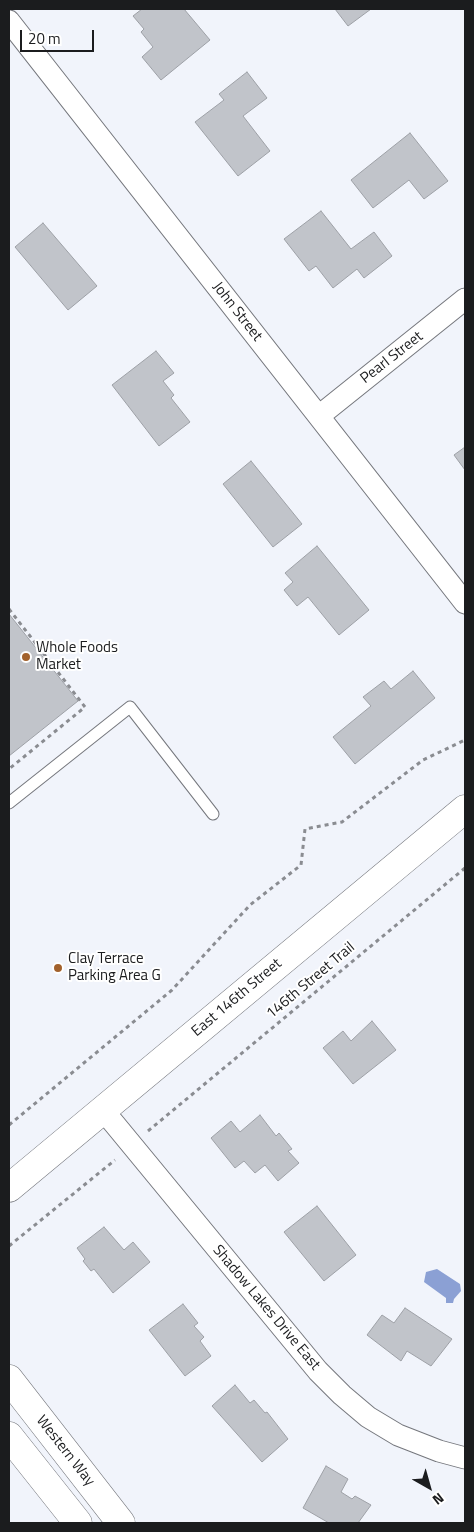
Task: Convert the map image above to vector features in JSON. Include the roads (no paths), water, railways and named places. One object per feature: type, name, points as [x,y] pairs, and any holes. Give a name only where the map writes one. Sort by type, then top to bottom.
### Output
[{"type":"main road","name":"East 146th Street","points":[[9,1188],[465,809]]},
{"type":"main road","name":"Western Way","points":[[9,1379],[121,1523]]},
{"type":"main road","points":[[9,1436],[78,1523]]},
{"type":"street","name":"John Street","points":[[9,22],[465,603]]},
{"type":"street","name":"Pearl Street","points":[[319,416],[465,300]]},
{"type":"street","name":"Shadow Lakes Drive East","points":[[103,1110],[311,1364],[342,1395],[368,1417],[398,1435],[439,1451],[465,1458]]},
{"type":"lane","points":[[9,803],[130,707],[213,814]]},
{"type":"water","points":[[437,1269],[460,1284],[461,1291],[453,1303],[446,1303],[446,1298],[424,1282],[426,1272]]},
{"type":"place","name":"Whole Foods Market","points":[[26,657]]},
{"type":"place","name":"Clay Terrace Parking Area G","points":[[58,968]]}]
